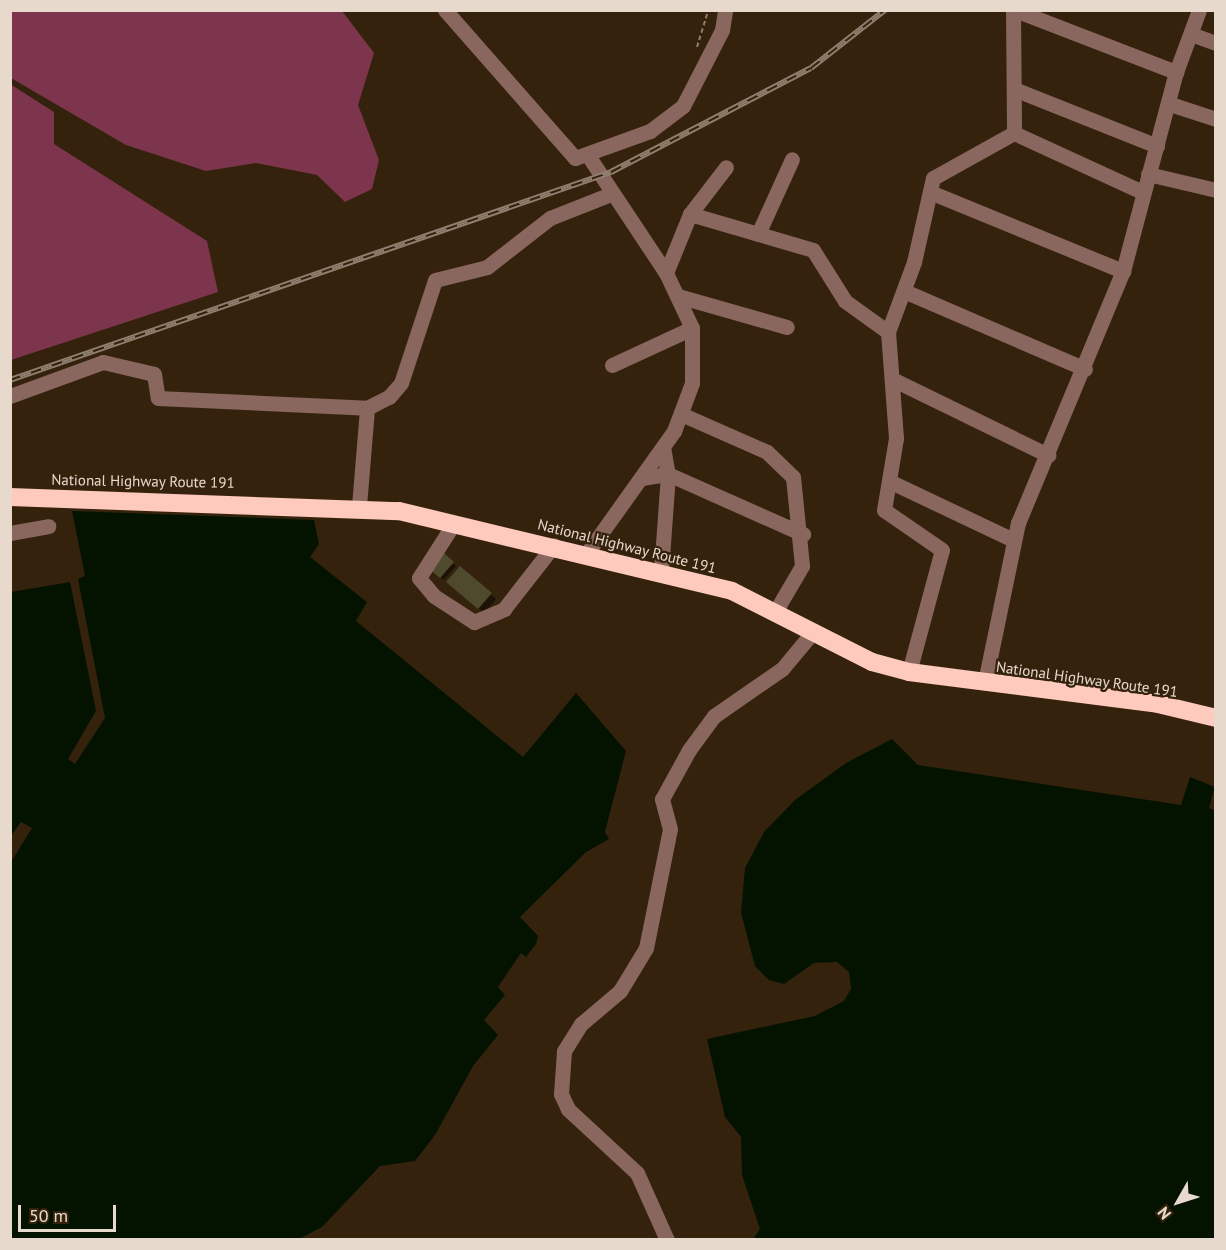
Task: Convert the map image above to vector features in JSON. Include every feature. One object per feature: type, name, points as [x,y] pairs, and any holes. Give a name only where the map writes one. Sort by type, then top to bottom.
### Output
[{"type":"highway","name":"National Highway Route 191","points":[[10,497],[359,506],[454,523],[587,553],[732,591],[872,662],[909,672],[1158,704],[1215,717]]},
{"type":"street","points":[[446,10],[574,158],[589,157],[667,123],[683,106],[722,30],[725,10]]},
{"type":"street","points":[[1014,133],[1014,10],[1176,72]]},
{"type":"street","points":[[985,682],[1013,540],[1085,369],[1123,271],[1141,217],[1142,192],[1170,104],[1176,72],[1199,10]]},
{"type":"street","points":[[1191,34],[1215,43]]},
{"type":"street","points":[[1014,89],[1157,146]]},
{"type":"street","points":[[1170,104],[1215,119]]},
{"type":"street","points":[[1014,133],[1142,192]]},
{"type":"street","points":[[909,672],[942,550],[884,510],[896,438],[888,332],[904,291],[933,178],[1014,133]]},
{"type":"street","points":[[587,553],[663,447],[681,414],[692,383],[692,328],[678,296],[666,273],[611,194],[589,157]]},
{"type":"street","points":[[758,234],[792,159]]},
{"type":"street","points":[[666,273],[690,214],[726,167]]},
{"type":"street","points":[[1148,174],[1215,190]]},
{"type":"street","points":[[930,192],[1123,271]]},
{"type":"street","points":[[10,396],[103,362],[154,374],[158,398],[367,408],[401,384],[435,280],[487,267],[550,218],[611,194]]},
{"type":"street","points":[[690,214],[813,250],[845,301],[888,332]]},
{"type":"street","points":[[904,291],[1085,369]]},
{"type":"street","points":[[678,296],[788,327]]},
{"type":"street","points":[[612,365],[692,328]]},
{"type":"street","points":[[892,379],[1048,454]]},
{"type":"street","points":[[359,506],[367,408]]},
{"type":"street","points":[[681,414],[767,453],[793,477],[803,534],[802,566],[775,612]]},
{"type":"street","points":[[661,572],[668,474],[663,447]]},
{"type":"street","points":[[642,478],[668,474],[803,534]]},
{"type":"street","points":[[889,481],[1013,540]]},
{"type":"street","points":[[454,523],[419,578],[434,596],[474,622],[504,609],[554,545]]},
{"type":"street","points":[[10,533],[48,526]]},
{"type":"street","points":[[668,1239],[637,1173],[568,1109],[560,1072],[564,1051],[581,1024],[634,972],[657,910],[670,829],[662,799],[689,750],[714,716],[782,669],[813,633]]},
{"type":"shaded area","points":[[10,11],[342,11],[374,53],[358,105],[379,160],[372,189],[345,202],[317,175],[256,163],[206,171],[126,145],[11,78]]},
{"type":"shaded area","points":[[10,84],[54,112],[54,144],[207,241],[218,292],[11,360]]},
{"type":"shaded area","points":[[72,511],[314,520],[319,544],[310,557],[367,602],[356,621],[523,757],[576,693],[626,751],[605,832],[609,839],[586,852],[520,917],[538,936],[536,944],[526,957],[521,953],[498,987],[505,995],[484,1020],[498,1035],[473,1066],[435,1135],[415,1161],[380,1166],[322,1227],[299,1239],[11,1239],[11,862],[32,828],[21,822],[11,836],[11,592],[70,582],[96,711],[68,759],[75,764],[105,718],[78,579],[85,576]]},
{"type":"shaded area","points":[[892,739],[918,765],[1181,805],[1190,777],[1215,787],[1209,808],[1216,811],[1215,1239],[754,1238],[760,1229],[742,1175],[741,1137],[725,1117],[707,1039],[815,1016],[844,1001],[851,989],[849,972],[837,962],[814,963],[784,984],[769,980],[755,966],[741,913],[745,868],[764,832],[795,800],[846,763]]},
{"type":"building","points":[[444,553],[454,562],[440,578],[429,569]]},
{"type":"building","points":[[460,566],[492,593],[478,609],[446,582]]},
{"type":"railway","points":[[10,380],[611,172],[811,68],[885,10]]}]
